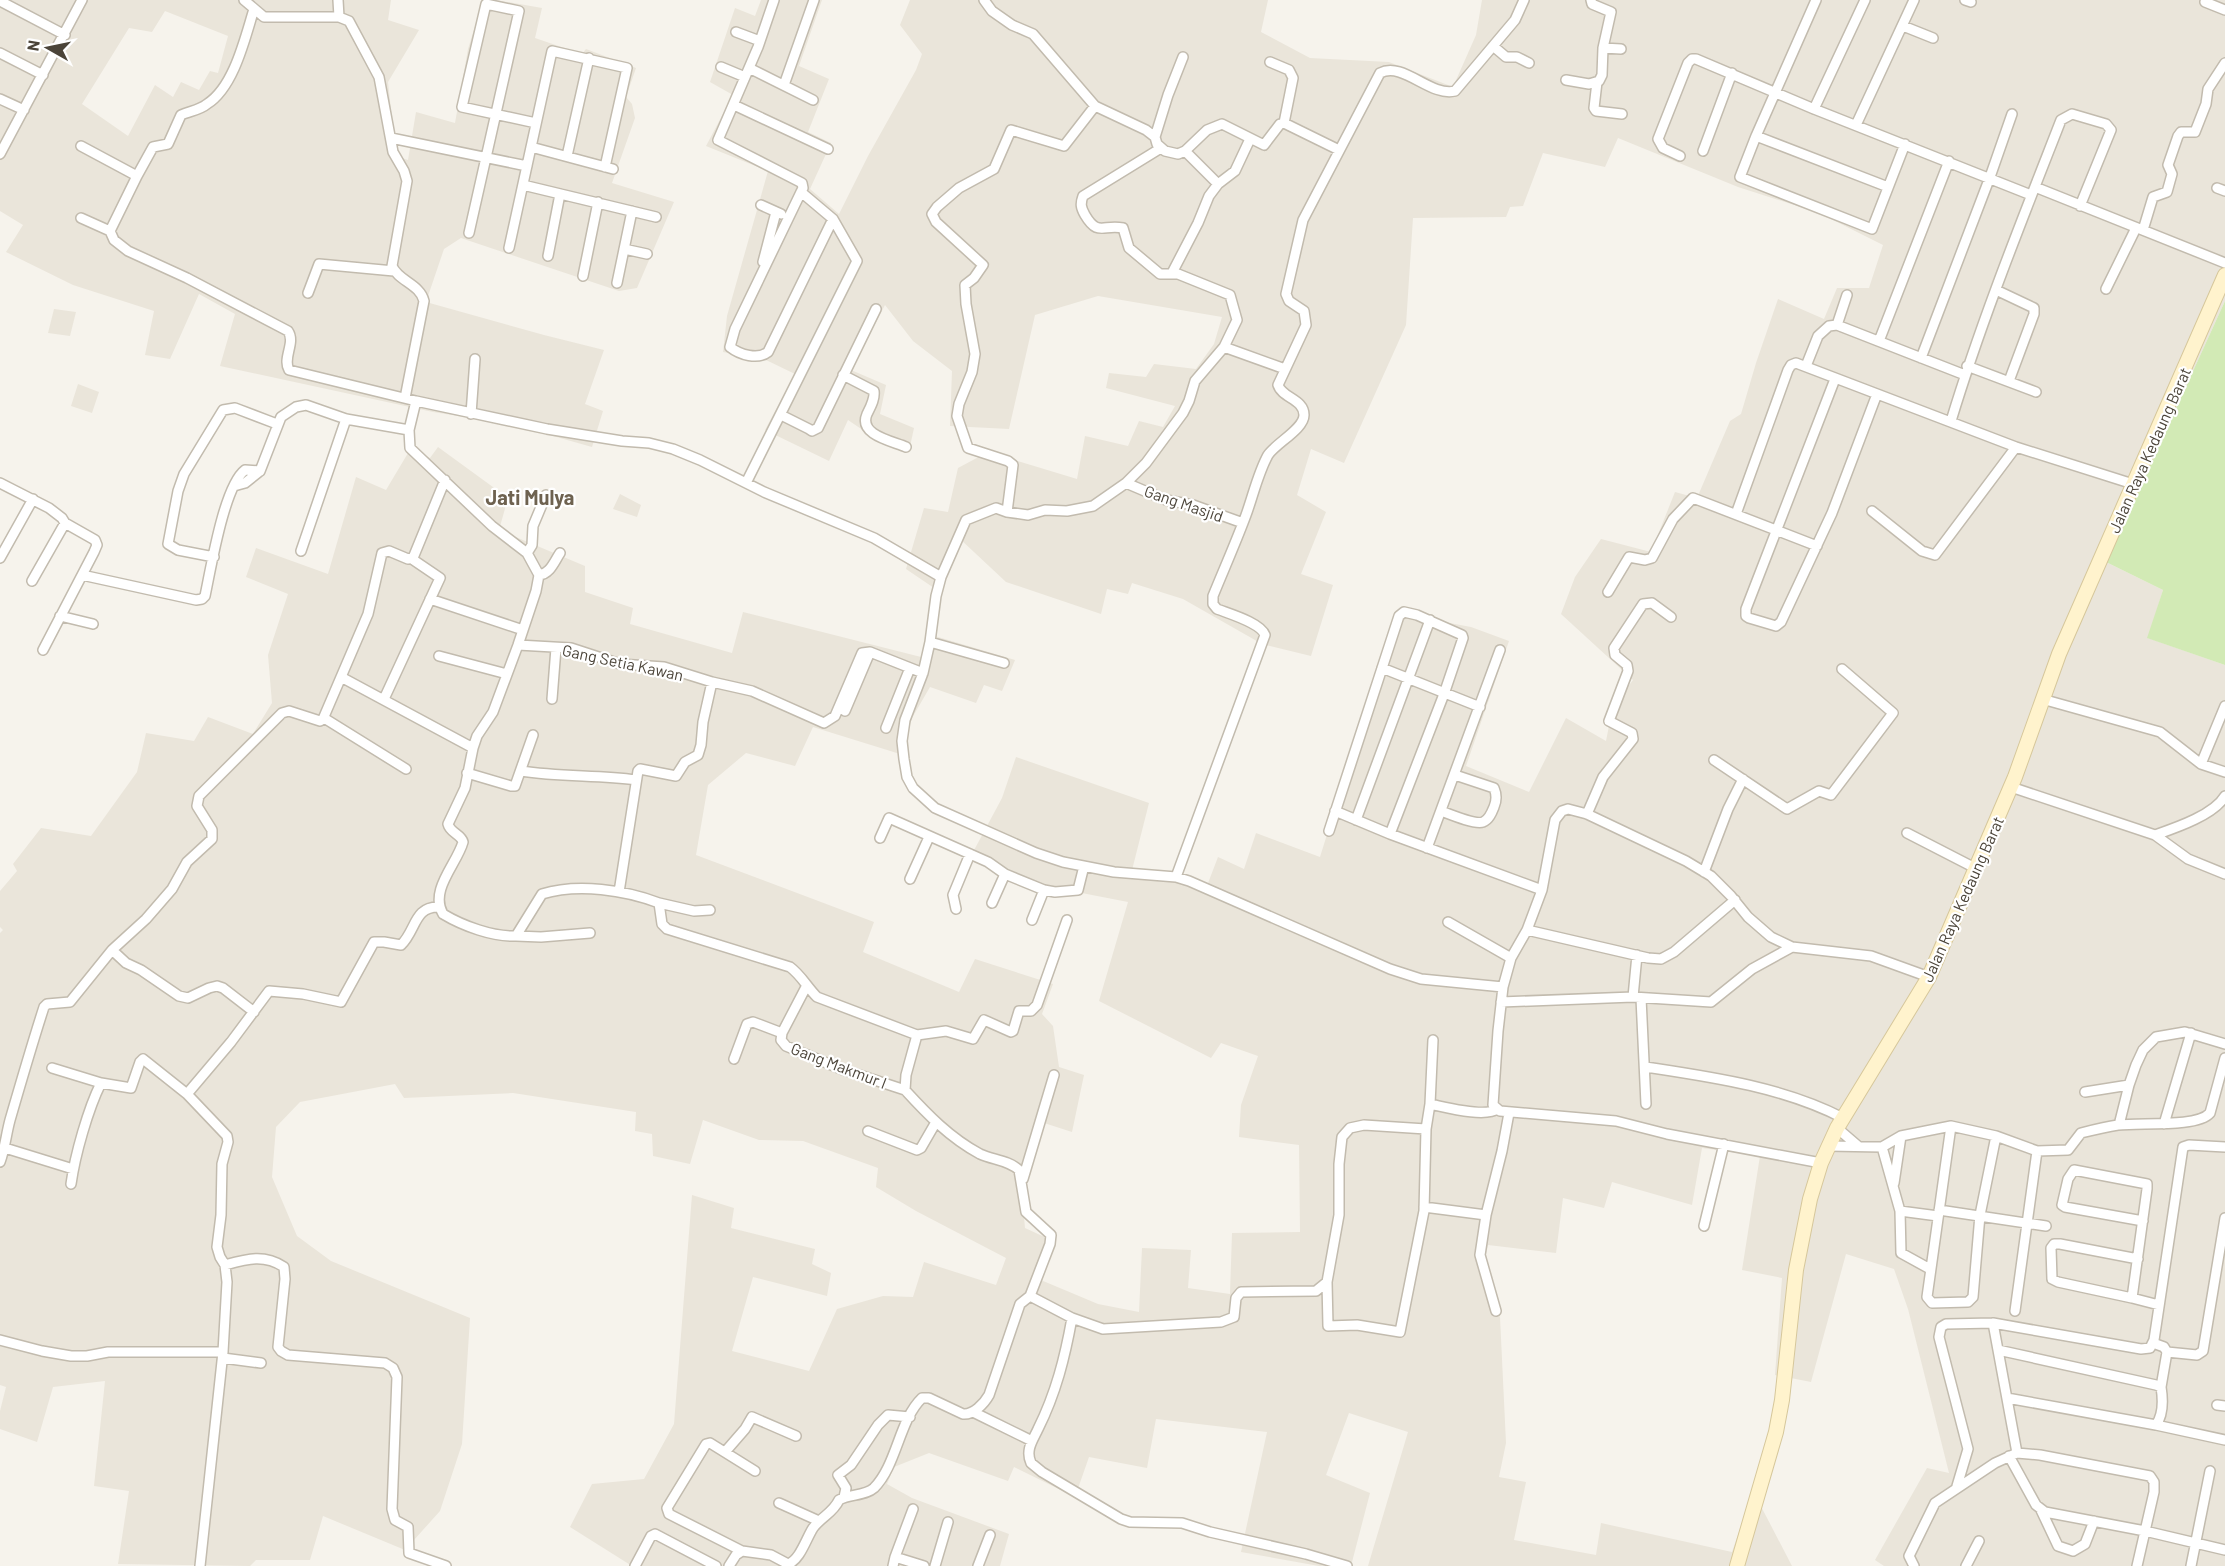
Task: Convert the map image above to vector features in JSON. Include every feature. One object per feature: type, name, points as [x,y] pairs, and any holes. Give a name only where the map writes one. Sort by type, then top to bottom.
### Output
[{"type":"street","points":[[0,154],[3,142],[24,110],[82,0]]},
{"type":"street","points":[[244,0],[260,15],[270,18],[339,17],[351,24],[379,77],[393,152],[407,181],[392,258],[394,271]]},
{"type":"street","points":[[338,0],[339,17]]},
{"type":"street","points":[[774,0],[760,41],[718,140],[804,185],[735,329],[730,347],[739,353],[758,357],[768,352],[832,219]]},
{"type":"street","points":[[784,85],[814,0]]},
{"type":"street","points":[[984,0],[992,11],[1012,25],[1033,34],[1095,106],[1146,130],[1155,137],[1161,148],[1174,154],[1185,151],[1207,130],[1220,124],[1265,145],[1280,124],[1284,123]]},
{"type":"street","points":[[1176,877],[1265,635],[1258,626],[1217,609],[1212,600],[1270,453],[1298,428],[1304,418],[1304,412],[1299,404],[1279,389],[1278,384],[1303,333],[1306,320],[1304,311],[1286,297],[1286,287],[1303,220],[1380,73],[1392,70],[1448,92],[1455,91],[1515,20],[1524,0]]},
{"type":"street","points":[[1591,0],[1592,3],[1611,12],[1603,48],[1602,75],[1597,82],[1594,108],[1596,111],[1622,114]]},
{"type":"street","points":[[1816,0],[1755,136],[1740,177],[1872,229],[1905,144]]},
{"type":"street","points":[[1814,109],[1865,0]]},
{"type":"street","points":[[1856,125],[1914,0]]},
{"type":"street","points":[[0,1],[65,35]]},
{"type":"street","points":[[2205,2],[2225,10]]},
{"type":"street","points":[[469,233],[486,156],[496,114],[519,11],[486,4],[462,107],[496,114],[536,123]]},
{"type":"street","points":[[254,9],[239,58],[220,92],[208,104],[182,115],[168,144],[153,147],[110,231],[117,243],[128,251],[187,278],[288,331],[291,337],[286,364],[289,370],[471,414],[571,434],[649,442],[700,460],[746,483],[874,538],[941,577]]},
{"type":"street","points":[[1903,26],[1932,38]]},
{"type":"street","points":[[736,32],[760,41]]},
{"type":"street","points":[[1493,46],[1506,57],[1517,57],[1529,63]]},
{"type":"street","points":[[1603,48],[1621,50]]},
{"type":"street","points":[[509,248],[536,123],[552,51],[627,68],[609,168],[531,147]]},
{"type":"street","points":[[0,53],[43,75]]},
{"type":"street","points":[[1155,137],[1167,94],[1183,57]]},
{"type":"street","points":[[567,156],[589,58]]},
{"type":"street","points":[[1680,156],[1663,148],[1658,140],[1688,63],[1696,58],[1814,109],[1990,177],[2080,206],[2225,263]]},
{"type":"street","points":[[1270,62],[1289,70],[1293,75],[1284,123]]},
{"type":"street","points":[[2106,289],[2140,229],[2153,197],[2167,192],[2172,174],[2168,165],[2178,136],[2181,132],[2195,132],[2206,104],[2208,89],[2225,63]]},
{"type":"street","points":[[721,67],[784,85],[813,100]]},
{"type":"street","points":[[1703,151],[1732,73]]},
{"type":"street","points":[[1566,80],[1589,84],[1597,82]]},
{"type":"street","points":[[0,99],[24,110]]},
{"type":"street","points":[[734,105],[828,149]]},
{"type":"street","points":[[1007,512],[1013,465],[1008,461],[968,448],[957,416],[959,404],[972,372],[975,354],[965,285],[974,278],[983,265],[936,222],[932,214],[959,188],[994,169],[1010,130],[1064,146],[1095,106]]},
{"type":"street","points":[[1921,358],[2012,114]]},
{"type":"street","points":[[1951,421],[1966,371],[2033,191],[2063,117],[2072,114],[2106,124],[2111,130],[2080,206]]},
{"type":"street","points":[[1284,123],[1340,150]]},
{"type":"street","points":[[1755,136],[1888,187]]},
{"type":"street","points":[[391,138],[527,166]]},
{"type":"street","points":[[1172,273],[1209,196],[1218,184],[1232,175],[1250,139]]},
{"type":"street","points":[[81,146],[137,176]]},
{"type":"street","points":[[1161,148],[1083,196],[1082,208],[1093,227],[1121,228],[1125,231],[1125,240],[1129,248],[1161,274],[1172,273],[1231,296],[1237,320],[1224,347],[1195,381],[1183,413],[1146,463],[1126,483],[1093,506],[1067,511],[1045,510],[1028,515],[996,508],[966,520],[941,577],[930,642],[922,673],[905,720],[902,741],[907,777],[913,788],[935,808],[1036,853],[1114,872],[1176,877],[1390,969],[1421,979],[1503,987]]},
{"type":"street","points":[[1185,151],[1218,184]]},
{"type":"street","points":[[1879,341],[1949,161]]},
{"type":"street","points":[[523,185],[656,217]]},
{"type":"street","points":[[746,483],[857,261],[832,219],[801,192]]},
{"type":"street","points":[[548,256],[560,194]]},
{"type":"street","points":[[583,276],[598,202]]},
{"type":"street","points":[[761,205],[789,218]]},
{"type":"street","points":[[617,283],[632,211]]},
{"type":"street","points":[[757,284],[776,212]]},
{"type":"street","points":[[81,218],[110,231]]},
{"type":"street","points":[[624,249],[647,254]]},
{"type":"street","points":[[309,293],[319,264],[394,271],[419,291],[424,301],[405,398]]},
{"type":"street","name":"Jalan Raya Kedaung Barat","points":[[1737,1566],[1776,1432],[1782,1400],[1796,1270],[1809,1199],[1821,1162],[1840,1123],[1929,977],[2011,787],[2059,654],[2133,484],[2221,296],[2225,275]]},
{"type":"street","points":[[1996,290],[2034,308],[2034,314],[2009,381]]},
{"type":"street","points":[[1837,326],[1847,295]]},
{"type":"street","points":[[781,415],[809,429],[816,430],[876,309]]},
{"type":"street","points":[[1806,366],[1818,336],[1829,326],[1837,326],[1921,358],[2009,381],[2036,392]]},
{"type":"street","points":[[1224,347],[1285,369]]},
{"type":"street","points":[[471,414],[475,359]]},
{"type":"street","points":[[1736,514],[1788,370],[1794,363],[2016,447],[2133,484]]},
{"type":"street","points":[[843,375],[874,391],[875,396],[865,419],[867,428],[879,437],[906,447]]},
{"type":"street","points":[[1835,379],[1746,609],[1746,616],[1749,618],[1779,625],[1817,546],[1877,394]]},
{"type":"street","points":[[416,401],[409,430],[410,448],[492,526],[526,553],[539,575],[518,645],[493,712],[472,748],[465,788],[448,824],[463,842],[444,882],[439,907],[451,919],[504,936],[590,933]]},
{"type":"street","points":[[82,575],[199,600],[205,596],[228,499],[234,486],[240,474],[245,470],[260,471],[277,424],[288,411],[306,405],[346,419],[409,430]]},
{"type":"street","points":[[214,557],[178,550],[168,544],[178,491],[184,474],[223,410],[235,408],[277,424]]},
{"type":"street","points":[[301,551],[346,419]]},
{"type":"street","points":[[1872,511],[1922,551],[1935,555],[2016,447]]},
{"type":"street","points":[[411,559],[415,556],[445,480]]},
{"type":"street","points":[[0,483],[33,499],[60,516],[65,523],[95,540],[96,543],[94,552],[43,650]]},
{"type":"street","name":"Gang Masjid","points":[[1126,483],[1166,500],[1192,505],[1243,523]]},
{"type":"street","points":[[526,553],[532,544],[533,526],[546,495]]},
{"type":"street","points":[[1608,592],[1629,557],[1645,560],[1652,558],[1673,519],[1693,498],[1817,546]]},
{"type":"street","points":[[0,558],[33,499]]},
{"type":"street","points":[[32,581],[65,523]]},
{"type":"street","points":[[0,1162],[44,1007],[47,1004],[70,1002],[112,950],[153,910],[177,882],[187,862],[212,839],[212,830],[197,806],[199,796],[282,713],[289,711],[320,721],[324,718],[368,614],[382,553],[389,551],[411,559],[440,577],[384,699]]},
{"type":"street","points":[[539,575],[549,571],[560,553]]},
{"type":"street","points":[[430,599],[523,630]]},
{"type":"street","points":[[1587,814],[1603,777],[1633,739],[1632,733],[1609,721],[1628,671],[1627,665],[1616,655],[1614,648],[1643,604],[1652,603],[1671,617]]},
{"type":"street","points":[[1329,831],[1382,668],[1401,614],[1404,612],[1430,620],[1462,635],[1463,638],[1390,834]]},
{"type":"street","points":[[60,616],[93,624]]},
{"type":"street","points":[[1356,820],[1430,620]]},
{"type":"street","points":[[930,642],[1004,663]]},
{"type":"street","name":"Gang Setia Kawan","points":[[518,645],[571,648],[620,664],[664,667],[712,682],[752,691],[824,723],[835,716],[860,655],[870,652]]},
{"type":"street","points":[[552,699],[555,648]]},
{"type":"street","points":[[1427,848],[1500,650]]},
{"type":"street","points":[[844,711],[870,652],[922,673]]},
{"type":"street","points":[[439,656],[507,674]]},
{"type":"street","points":[[886,728],[910,668]]},
{"type":"street","points":[[1382,668],[1480,707]]},
{"type":"street","points":[[1714,760],[1787,809],[1819,791],[1831,795],[1893,712],[1842,669]]},
{"type":"street","points":[[341,677],[472,748]]},
{"type":"street","points":[[619,892],[636,780],[640,769],[676,776],[685,762],[698,755],[712,682]]},
{"type":"street","points":[[2042,699],[2160,732],[2201,764],[2225,772]]},
{"type":"street","points":[[2201,764],[2225,706]]},
{"type":"street","points":[[324,718],[406,769]]},
{"type":"street","points":[[467,773],[513,787],[522,771],[533,735]]},
{"type":"street","points":[[522,771],[557,776],[597,775],[636,780]]},
{"type":"street","points":[[1441,811],[1479,823],[1488,818],[1496,803],[1494,789],[1455,775]]},
{"type":"street","points":[[1704,872],[1728,809],[1743,779]]},
{"type":"street","points":[[2011,787],[2155,835],[2188,859],[2225,874]]},
{"type":"street","points":[[2155,835],[2179,827],[2220,804],[2225,796]]},
{"type":"street","points":[[1821,1162],[1667,1134],[1616,1121],[1509,1113],[1493,1105],[1497,1031],[1503,987],[1511,958],[1527,930],[1542,890],[1555,820],[1562,811],[1568,809],[1587,814],[1686,861],[1704,872],[1771,937],[1792,947],[1870,956],[1929,977]]},
{"type":"street","points":[[1335,811],[1390,834],[1542,890]]},
{"type":"street","points":[[880,838],[889,818],[988,862],[1005,874],[1044,890],[1055,892],[1077,891],[1084,866]]},
{"type":"street","points":[[1907,833],[1977,869]]},
{"type":"street","points":[[910,879],[929,837]]},
{"type":"street","points":[[956,909],[953,895],[970,854]]},
{"type":"street","points":[[992,903],[1005,874]]},
{"type":"street","points":[[516,936],[542,894],[551,891],[600,889],[694,911],[710,910]]},
{"type":"street","points":[[1032,920],[1044,890]]},
{"type":"street","points":[[1527,930],[1661,959],[1674,952],[1735,900]]},
{"type":"street","points":[[659,903],[662,924],[667,929],[789,967],[800,976],[806,987],[817,997],[826,1001],[917,1035],[946,1031],[974,1039],[984,1020],[1011,1032],[1020,1011],[1030,1011],[1037,1005],[1067,920]]},
{"type":"street","points":[[187,1094],[272,990],[341,1002],[374,942],[401,945],[410,934],[421,912],[432,907],[439,907]]},
{"type":"street","points":[[1448,922],[1511,958]]},
{"type":"street","points":[[1502,1002],[1637,998],[1711,1002],[1752,969],[1792,947]]},
{"type":"street","points":[[112,950],[126,963],[179,996],[188,999],[213,986],[220,987],[254,1012]]},
{"type":"street","points":[[1637,955],[1637,998],[1646,1067],[1646,1104]]},
{"type":"street","points":[[734,1059],[749,1022],[782,1033],[806,987]]},
{"type":"street","points":[[2119,1125],[2129,1085],[2143,1050],[2156,1038],[2185,1032],[2225,1044]]},
{"type":"street","name":"Gang Makmur I","points":[[782,1033],[781,1040],[786,1046],[810,1057],[905,1090]]},
{"type":"street","points":[[2164,1124],[2191,1033]]},
{"type":"street","points":[[755,1471],[710,1443],[705,1446],[667,1508],[669,1514],[741,1551],[768,1554],[787,1565],[795,1561],[819,1521],[835,1509],[839,1500],[873,1489],[885,1472],[910,1417],[922,1398],[929,1398],[963,1414],[973,1412],[988,1395],[1020,1304],[1030,1296],[1050,1244],[1051,1235],[1026,1212],[1021,1173],[1016,1167],[980,1154],[955,1138],[905,1090],[906,1075],[917,1035]]},
{"type":"street","points":[[1426,1129],[1364,1125],[1350,1128],[1342,1137],[1339,1164],[1339,1215],[1327,1282],[1328,1326],[1357,1325],[1400,1332],[1424,1207],[1426,1129],[1430,1104],[1433,1040]]},
{"type":"street","points":[[1828,1146],[1882,1147],[1901,1136],[1952,1126],[1996,1136],[2037,1151],[2068,1150],[2081,1133],[2119,1125],[2164,1124],[2203,1119],[2210,1113],[2225,1058]]},
{"type":"street","points":[[52,1068],[101,1083],[131,1088],[140,1061],[144,1059],[187,1094],[227,1136],[222,1164],[221,1215],[217,1247],[225,1265],[227,1282],[223,1355],[200,1566]]},
{"type":"street","points":[[1646,1067],[1715,1078],[1807,1101],[1840,1123],[1858,1146]]},
{"type":"street","points":[[1022,1182],[1054,1075]]},
{"type":"street","points":[[71,1184],[73,1169],[93,1101],[101,1083]]},
{"type":"street","points":[[2085,1092],[2129,1085]]},
{"type":"street","points":[[1430,1104],[1483,1113],[1497,1109]]},
{"type":"street","points":[[1496,1311],[1480,1255],[1486,1215],[1509,1113]]},
{"type":"street","points":[[868,1131],[917,1150],[921,1148],[936,1122]]},
{"type":"street","points":[[1952,1126],[1930,1269],[1927,1297],[1932,1303],[1971,1301],[1973,1297],[1980,1215],[1996,1136]]},
{"type":"street","points":[[1894,1185],[1901,1136]]},
{"type":"street","points":[[1704,1227],[1724,1144]]},
{"type":"street","points":[[1950,1491],[1968,1449],[1939,1337],[1941,1327],[1946,1324],[1993,1323],[2141,1349],[2150,1348],[2153,1343],[2183,1147],[2189,1145],[2225,1147]]},
{"type":"street","points":[[1882,1147],[1900,1211],[1901,1253],[1930,1269]]},
{"type":"street","points":[[5,1148],[73,1169]]},
{"type":"street","points":[[2015,1311],[2037,1151]]},
{"type":"street","points":[[2132,1298],[2138,1259],[2143,1221],[2147,1184],[2073,1170],[2068,1179],[2062,1205],[2143,1221]]},
{"type":"street","points":[[1424,1207],[1486,1215]]},
{"type":"street","points":[[1900,1211],[1980,1215],[2046,1226]]},
{"type":"street","points":[[2167,1352],[2198,1355],[2204,1351],[2225,1218]]},
{"type":"street","points":[[2138,1259],[2055,1244],[2051,1248],[2050,1274],[2052,1279],[2058,1282],[2159,1305]]},
{"type":"street","points":[[225,1265],[259,1257],[277,1262],[284,1267],[285,1279],[278,1347],[281,1351],[288,1354],[385,1363],[393,1368],[397,1377],[392,1509],[395,1520],[408,1527],[409,1553],[446,1566]]},
{"type":"street","points":[[1030,1296],[1072,1318],[1103,1329],[1221,1322],[1234,1317],[1236,1298],[1241,1292],[1316,1292],[1327,1282]]},
{"type":"street","points":[[1072,1318],[1060,1377],[1028,1454],[1034,1467],[1121,1519],[1130,1522],[1182,1523],[1347,1566]]},
{"type":"street","points":[[1993,1323],[2007,1398],[2013,1455],[2036,1505],[2041,1510],[2058,1546],[2073,1551],[2085,1544],[2094,1521]]},
{"type":"street","points":[[0,1340],[71,1356],[108,1352],[223,1355],[261,1363]]},
{"type":"street","points":[[2153,1343],[2164,1347],[2167,1352],[2161,1387],[2161,1416],[2156,1425]]},
{"type":"street","points":[[1998,1350],[2161,1387]]},
{"type":"street","points":[[2007,1398],[2225,1440]]},
{"type":"street","points":[[973,1412],[1032,1441]]},
{"type":"street","points":[[844,1497],[846,1488],[838,1475],[851,1465],[879,1425],[888,1415],[910,1417]]},
{"type":"street","points":[[725,1452],[752,1417],[796,1436]]},
{"type":"street","points":[[1914,1566],[1909,1556],[1935,1503],[1950,1491],[2013,1455],[2040,1455],[2150,1476],[2154,1482],[2154,1492],[2137,1566]]},
{"type":"street","points":[[2191,1566],[2210,1472]]},
{"type":"street","points":[[779,1503],[819,1521]]},
{"type":"street","points":[[913,1509],[894,1562],[924,1566]]},
{"type":"street","points":[[2041,1510],[2225,1550]]},
{"type":"street","points":[[935,1566],[948,1522]]},
{"type":"street","points":[[634,1566],[654,1534],[716,1566]]},
{"type":"street","points":[[978,1566],[990,1535]]},
{"type":"street","points":[[1965,1566],[1979,1541]]},
{"type":"street","points":[[729,1566],[741,1551]]},
{"type":"shaded area","points":[[0,0],[391,0],[388,20],[419,30],[388,82],[396,156],[408,160],[416,112],[455,123],[468,49],[483,0],[542,8],[535,38],[582,54],[586,49],[636,68],[626,97],[632,104],[635,118],[612,183],[674,202],[637,288],[619,291],[461,238],[444,249],[426,302],[604,350],[585,404],[603,411],[592,447],[514,425],[433,412],[220,366],[235,314],[199,294],[170,359],[145,355],[154,311],[73,285],[6,252],[23,225],[0,211]],"holes":[[[165,11],[228,36],[218,73],[210,71],[199,90],[181,82],[173,97],[155,85],[128,136],[82,104],[129,28],[152,32]]]},
{"type":"shaded area","points":[[761,0],[822,0],[799,66],[829,79],[808,132],[831,143],[810,189],[839,214],[916,70],[922,54],[900,25],[910,0],[1268,0],[1261,32],[1310,58],[1389,62],[1453,87],[1476,35],[1482,0],[2225,0],[2225,301],[2106,562],[2163,590],[2148,638],[2225,665],[2225,1566],[1884,1566],[1875,1560],[1927,1468],[1949,1473],[1908,1309],[1894,1269],[1846,1254],[1811,1382],[1775,1375],[1782,1278],[1742,1270],[1760,1156],[1702,1148],[1692,1205],[1612,1182],[1604,1208],[1563,1198],[1556,1253],[1488,1245],[1481,1277],[1500,1317],[1506,1443],[1499,1477],[1526,1482],[1514,1540],[1596,1555],[1601,1523],[1732,1552],[1753,1491],[1792,1566],[1368,1566],[1408,1432],[1349,1413],[1326,1475],[1370,1493],[1351,1566],[1319,1566],[1241,1552],[1267,1432],[1156,1419],[1147,1468],[1089,1457],[1075,1497],[1014,1467],[1008,1481],[929,1453],[894,1467],[887,1484],[912,1498],[1009,1534],[1000,1566],[632,1566],[570,1527],[592,1484],[644,1479],[674,1424],[692,1195],[734,1208],[731,1228],[815,1249],[812,1264],[831,1273],[827,1296],[753,1277],[732,1351],[809,1371],[837,1309],[883,1296],[913,1297],[924,1262],[996,1285],[1006,1258],[916,1211],[876,1187],[878,1168],[803,1141],[759,1140],[703,1120],[690,1164],[653,1156],[652,1134],[635,1131],[636,1112],[513,1093],[404,1098],[395,1084],[300,1102],[276,1127],[272,1177],[297,1236],[331,1261],[470,1318],[462,1444],[440,1511],[405,1550],[323,1516],[310,1560],[256,1560],[250,1566],[118,1564],[129,1491],[94,1486],[105,1381],[53,1387],[37,1442],[0,1429],[0,1411],[6,1387],[0,1385],[0,933],[3,930],[0,927],[0,891],[17,871],[13,864],[41,828],[91,836],[137,772],[146,733],[194,741],[208,717],[253,734],[272,703],[268,655],[288,594],[246,577],[256,548],[328,574],[356,477],[386,490],[411,448],[430,458],[438,447],[508,498],[499,530],[585,566],[585,592],[633,608],[630,624],[732,653],[743,612],[925,658],[928,634],[1015,660],[1002,691],[984,685],[976,703],[930,687],[912,718],[900,754],[813,727],[795,766],[746,753],[708,785],[696,855],[874,922],[863,952],[959,992],[975,959],[1053,984],[1042,1014],[1053,1026],[1059,1067],[1084,1075],[1072,1132],[1041,1122],[1021,1185],[1025,1228],[1051,1240],[1036,1278],[1098,1304],[1139,1312],[1142,1248],[1191,1250],[1188,1288],[1230,1294],[1232,1233],[1300,1232],[1299,1145],[1239,1137],[1241,1105],[1258,1056],[1221,1043],[1211,1058],[1099,1001],[1128,902],[1020,881],[972,854],[1002,798],[1016,757],[1149,803],[1130,878],[1168,879],[1205,891],[1218,857],[1244,869],[1256,833],[1320,857],[1396,613],[1471,627],[1509,641],[1466,766],[1529,792],[1566,718],[1606,741],[1613,706],[1633,680],[1561,614],[1575,577],[1601,539],[1651,552],[1675,492],[1697,498],[1730,421],[1741,414],[1778,299],[1824,319],[1837,288],[1869,288],[1883,245],[1819,213],[1738,187],[1618,138],[1605,167],[1543,153],[1523,206],[1510,207],[1506,217],[1413,218],[1406,325],[1344,463],[1311,449],[1297,495],[1326,512],[1301,574],[1333,585],[1311,656],[1262,644],[1183,599],[1132,583],[1128,594],[1107,589],[1101,614],[1006,582],[959,538],[934,588],[906,569],[924,508],[948,512],[958,468],[988,452],[1077,479],[1085,436],[1128,446],[1139,421],[1163,427],[1175,406],[1106,388],[1109,373],[1146,377],[1154,364],[1196,369],[1214,344],[1222,317],[1098,296],[1035,315],[1009,429],[950,426],[952,371],[913,341],[885,305],[851,370],[886,385],[880,414],[914,428],[909,451],[873,437],[848,420],[829,461],[765,430],[795,374],[766,360],[723,352],[727,316],[768,171],[706,146],[733,95],[710,82],[735,8],[755,16]]},
{"type":"shaded area","points":[[54,309],[76,312],[70,336],[48,333]]},
{"type":"shaded area","points":[[78,384],[99,392],[92,413],[71,406]]},
{"type":"shaded area","points":[[620,494],[641,505],[637,517],[613,509]]},
{"type":"green space","points":[[2225,301],[2225,665],[2147,638],[2163,590],[2106,562]]},
{"type":"district","name":"Jati Mulya","points":[[530,497]]}]
